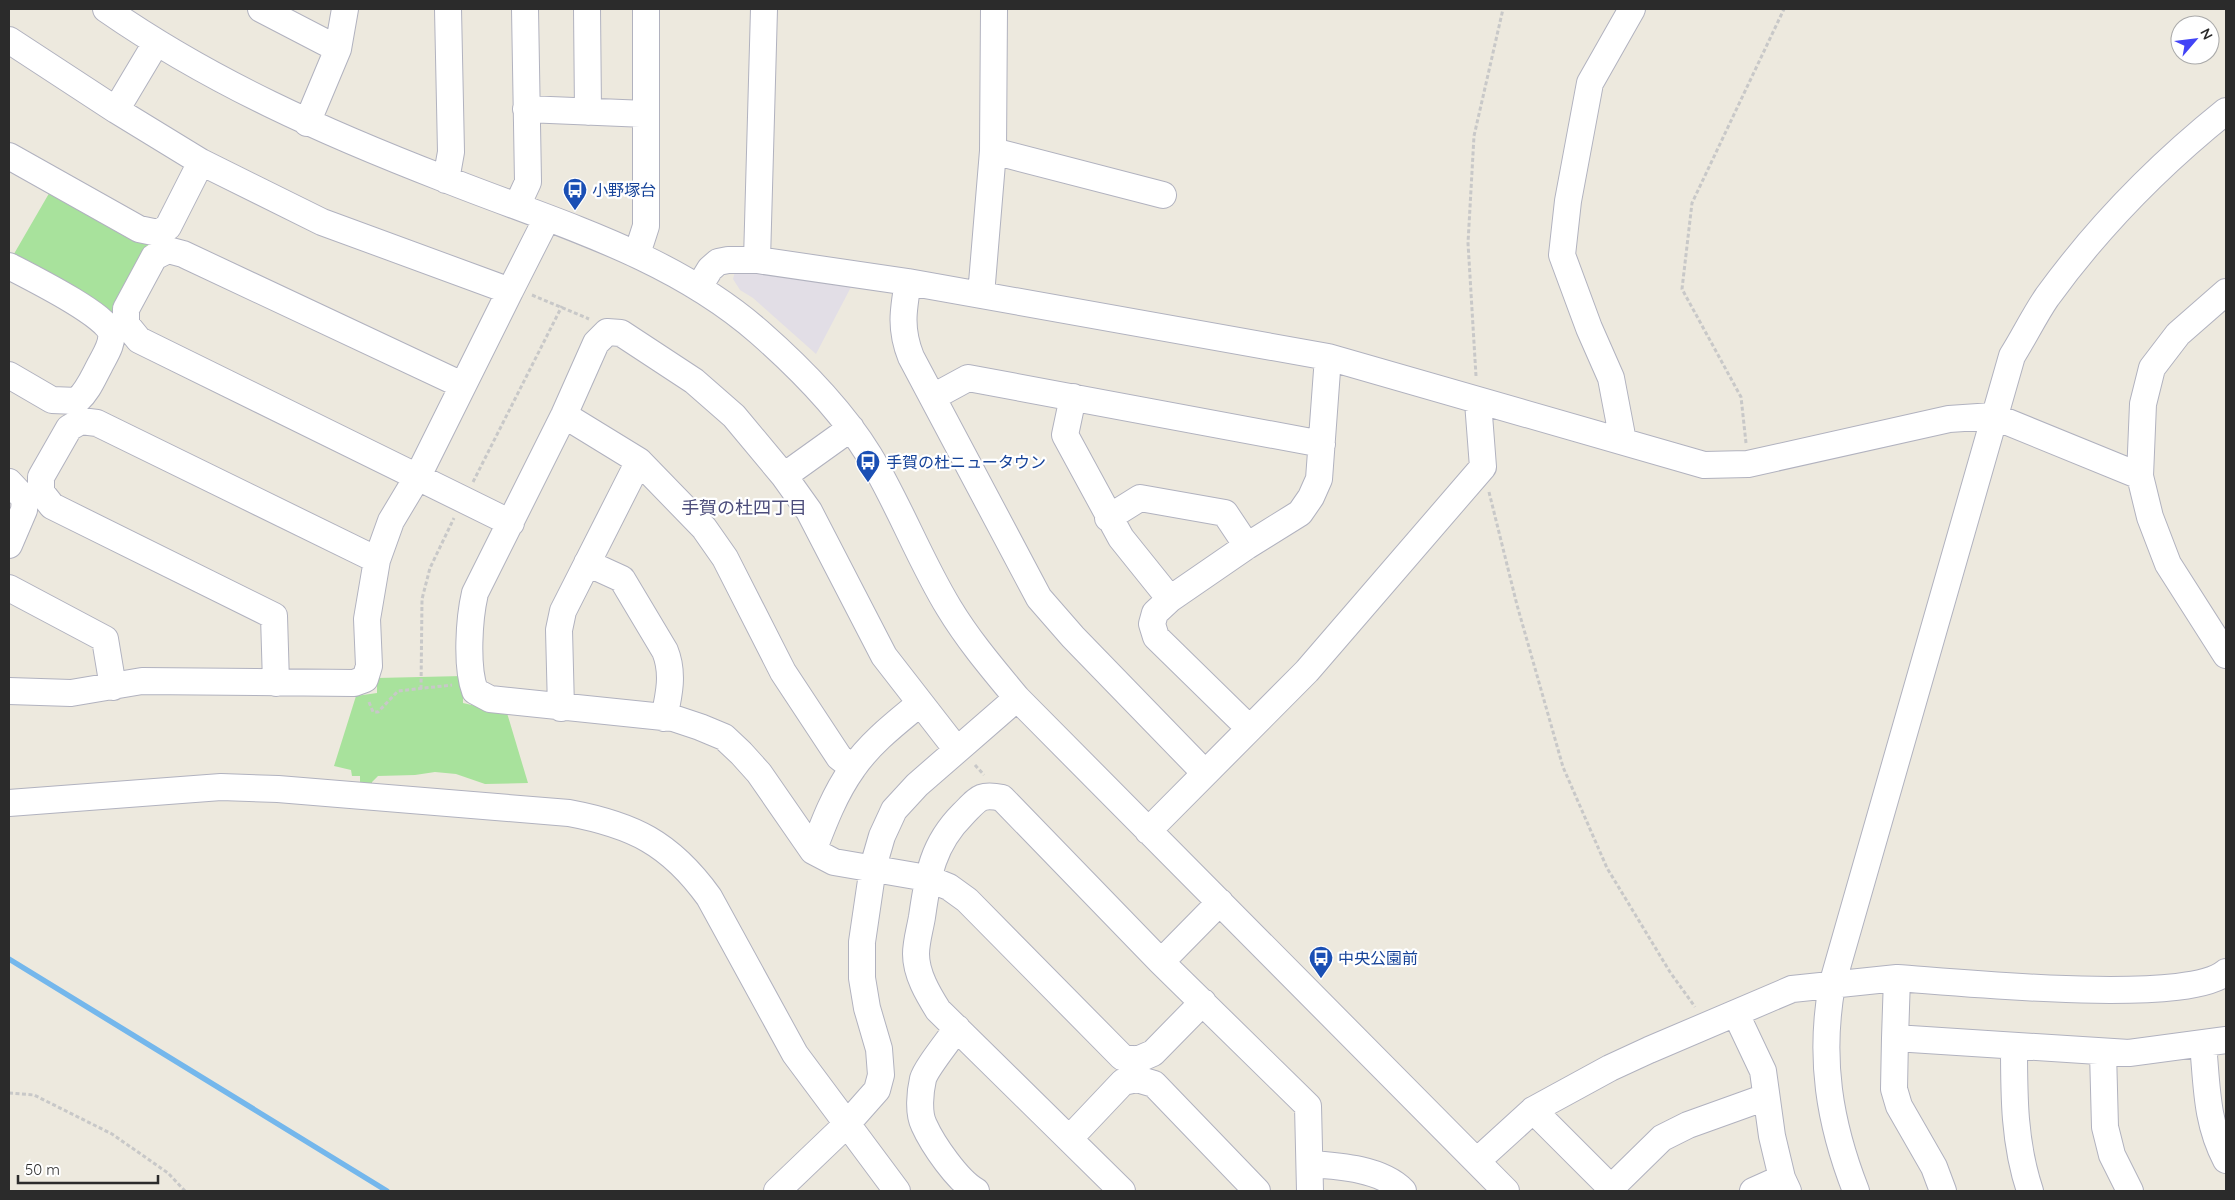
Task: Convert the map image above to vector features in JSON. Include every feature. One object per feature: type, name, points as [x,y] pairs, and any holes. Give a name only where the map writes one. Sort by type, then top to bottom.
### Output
[{"type":"street","points":[[106,9],[156,43],[223,82],[307,123],[446,180],[637,254],[699,287],[728,306],[781,351],[812,381],[851,428],[878,472],[948,606],[974,646],[1017,698],[1506,1191]]},
{"type":"street","points":[[260,9],[338,48]]},
{"type":"street","points":[[307,123],[338,48],[345,9]]},
{"type":"street","points":[[446,180],[451,152],[448,9]]},
{"type":"street","points":[[517,206],[528,182],[525,9]]},
{"type":"street","points":[[587,9],[588,112]]},
{"type":"street","points":[[637,254],[646,226],[646,9]]},
{"type":"street","points":[[757,260],[764,9]]},
{"type":"street","points":[[981,295],[993,151],[994,9]]},
{"type":"street","points":[[1623,441],[1611,378],[1589,328],[1562,255],[1568,201],[1590,83],[1632,9]]},
{"type":"street","points":[[9,40],[116,110],[201,162],[322,222],[510,291]]},
{"type":"street","points":[[116,110],[156,43]]},
{"type":"street","points":[[526,109],[646,114]]},
{"type":"street","points":[[1856,1191],[1843,1158],[1831,1115],[1826,1064],[1826,1018],[1832,985],[1993,416],[2012,356],[2047,298],[2094,238],[2153,176],[2226,111]]},
{"type":"street","points":[[993,151],[1163,195]]},
{"type":"street","points":[[9,156],[139,229],[158,233],[168,227],[201,162]]},
{"type":"street","points":[[9,691],[71,693],[142,681],[354,683],[365,679],[369,666],[368,609],[377,560],[391,521],[418,476],[547,218]]},
{"type":"street","points":[[462,385],[183,254],[168,250],[154,257],[126,309],[126,324],[139,340],[511,523]]},
{"type":"street","points":[[699,287],[710,269],[718,262],[728,260],[757,260],[908,282],[1328,357],[1403,377],[1478,402],[1704,465],[1748,464],[1950,420],[1993,416],[2140,476]]},
{"type":"street","points":[[9,266],[98,316],[109,328],[112,335],[110,346],[86,393],[77,401],[52,400],[9,376]]},
{"type":"street","points":[[908,282],[902,316],[904,338],[911,357],[1039,598],[1073,638],[1205,773]]},
{"type":"street","points":[[2226,292],[2178,334],[2152,368],[2143,404],[2140,476],[2150,517],[2168,564],[2226,655]]},
{"type":"street","points":[[957,750],[918,704],[884,656],[809,512],[784,476],[734,416],[694,381],[620,333],[607,332],[596,343],[564,414],[475,593],[471,612],[471,680],[476,691],[490,699],[664,718],[700,727],[724,738],[759,773],[813,851],[834,862],[873,867],[927,878],[949,887],[967,900],[1122,1057],[1137,1060],[1153,1053],[1203,1002]]},
{"type":"street","points":[[1249,728],[1156,637],[1152,624],[1155,613],[1170,599],[1247,546],[1300,514],[1311,497],[1319,479],[1328,357]]},
{"type":"street","points":[[933,397],[968,378],[1322,444]]},
{"type":"street","points":[[1073,397],[1066,435],[1108,518],[1135,557],[1170,599]]},
{"type":"street","points":[[1148,831],[1306,671],[1483,467],[1478,402]]},
{"type":"street","points":[[564,414],[639,461],[704,528],[725,558],[783,672],[839,757],[853,768]]},
{"type":"street","points":[[276,683],[274,616],[52,506],[41,492],[41,476],[69,428],[81,421],[97,423],[377,560]]},
{"type":"street","points":[[784,476],[851,428]]},
{"type":"street","points":[[561,708],[559,630],[563,611],[639,461]]},
{"type":"street","points":[[9,482],[25,499],[24,510],[9,545]]},
{"type":"street","points":[[1108,518],[1140,498],[1225,513],[1247,546]]},
{"type":"street","points":[[588,563],[622,579],[665,650],[668,659],[670,687],[664,718]]},
{"type":"street","points":[[9,588],[106,638],[113,687]]},
{"type":"street","points":[[777,1191],[846,1125],[877,1090],[881,1075],[879,1049],[867,1008],[862,978],[862,942],[873,867],[882,836],[894,810],[917,786],[957,750],[983,734],[1017,698]]},
{"type":"street","points":[[813,851],[832,804],[853,768],[883,735],[918,704]]},
{"type":"street","points":[[9,803],[221,787],[278,789],[541,810],[616,823],[634,830],[666,850],[696,878],[709,896],[795,1054],[897,1191]]},
{"type":"street","points":[[1122,1191],[938,1010],[923,985],[916,955],[927,878],[936,849],[951,826],[980,797],[990,795],[1002,798],[1161,962],[1308,1106],[1311,1164],[1310,1191]]},
{"type":"street","points":[[1161,962],[1220,902]]},
{"type":"street","points":[[1477,1161],[1533,1110],[1610,1068],[1792,989],[1897,978],[2119,991],[2197,985],[2226,972]]},
{"type":"street","points":[[1897,978],[1894,1089],[1899,1106],[1934,1167],[1943,1191]]},
{"type":"street","points":[[1736,1014],[1762,1071],[1785,1185],[1753,1191]]},
{"type":"street","points":[[958,1028],[923,1077],[920,1101],[923,1124],[967,1186],[976,1191]]},
{"type":"street","points":[[1895,1038],[2129,1053],[2215,1042],[2209,1117],[2217,1142],[2226,1160]]},
{"type":"street","points":[[2014,1046],[2014,1114],[2019,1153],[2030,1191]]},
{"type":"street","points":[[2103,1052],[2105,1127],[2112,1155],[2130,1191]]},
{"type":"street","points":[[1070,1138],[1123,1082],[1137,1079],[1154,1084],[1256,1191]]},
{"type":"street","points":[[1533,1110],[1613,1190],[1662,1138],[1688,1125],[1766,1097]]},
{"type":"street","points":[[1311,1164],[1347,1166],[1398,1186],[1403,1191]]},
{"type":"path","points":[[1478,402],[1468,243],[1474,136],[1503,9]]},
{"type":"path","points":[[1748,464],[1741,397],[1682,289],[1692,202],[1784,9]]},
{"type":"path","points":[[510,291],[522,291],[562,306],[601,324],[607,332]]},
{"type":"path","points":[[1483,467],[1518,605],[1563,767],[1607,868],[1670,972],[1708,1026]]},
{"type":"path","points":[[365,679],[369,706],[373,712],[382,710],[398,690],[420,689],[471,680]]},
{"type":"path","points":[[957,750],[966,756],[991,782],[990,795]]},
{"type":"path","points":[[9,1093],[34,1094],[112,1134],[168,1173],[185,1191]]},
{"type":"shaded area","points":[[736,268],[851,287],[816,354],[753,298],[740,290],[733,279]]},
{"type":"green space","points":[[51,190],[148,244],[151,249],[116,316],[11,259]]},
{"type":"green space","points":[[463,676],[463,703],[507,713],[528,783],[485,784],[456,774],[435,772],[415,775],[378,776],[372,782],[372,791],[360,789],[360,776],[352,776],[351,770],[334,766],[356,696],[377,693],[377,678]]},
{"type":"waterway","points":[[9,959],[387,1191]]},
{"type":"place","name":"小野塚台","points":[[575,211]]},
{"type":"place","name":"手賀の杜ニュータウン","points":[[868,483]]},
{"type":"place","name":"中央公園前","points":[[1321,979]]},
{"type":"district","name":"手賀の杜四丁目","points":[[744,507]]}]
